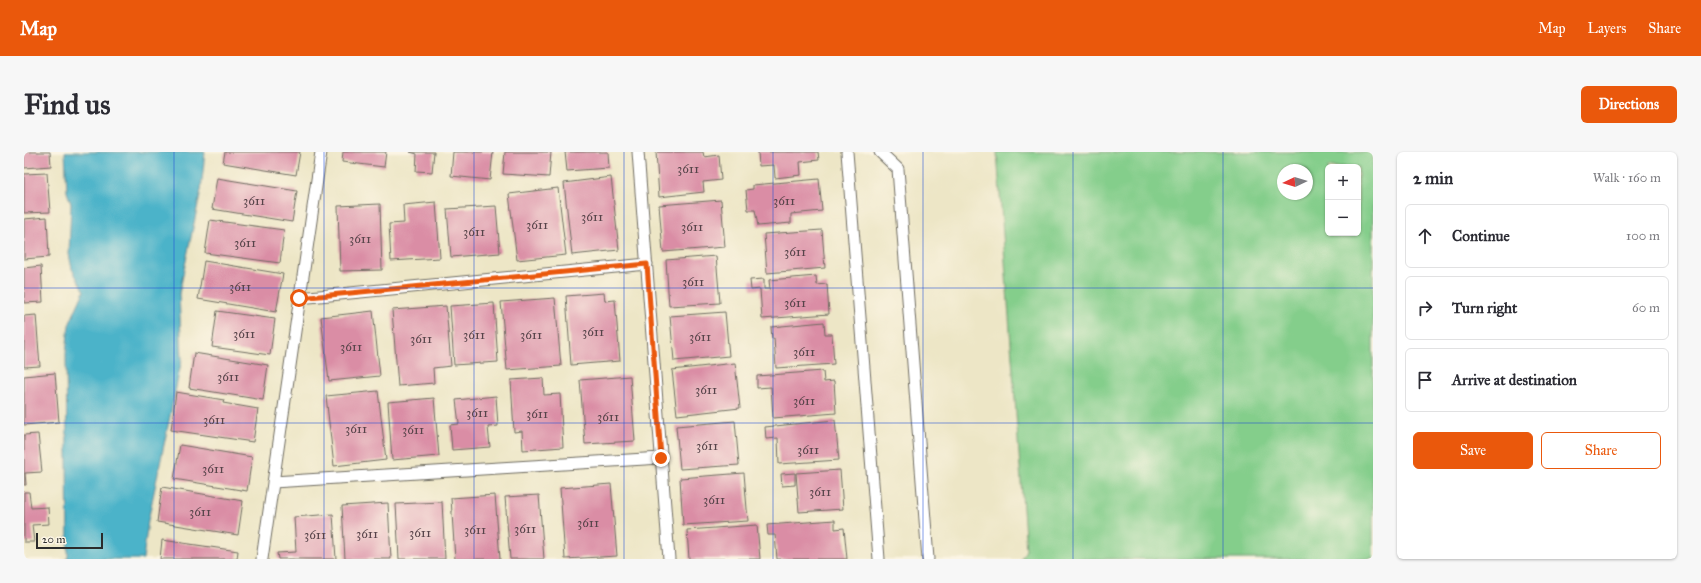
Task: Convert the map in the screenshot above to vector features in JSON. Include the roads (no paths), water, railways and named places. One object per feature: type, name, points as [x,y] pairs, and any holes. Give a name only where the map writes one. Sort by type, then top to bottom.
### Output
[{"type":"lane","points":[[262,559],[320,152]]},
{"type":"lane","points":[[638,152],[669,559]]},
{"type":"lane","points":[[847,152],[879,559]]},
{"type":"lane","points":[[880,152],[898,168],[928,559]]},
{"type":"lane","points":[[299,298],[647,264]]},
{"type":"lane","points":[[273,482],[661,458]]},
{"type":"water","points":[[65,152],[205,152],[201,190],[179,294],[182,359],[148,521],[143,559],[66,559],[68,557],[66,353],[69,325],[84,291],[72,269],[69,254],[71,204],[67,192]]}]
